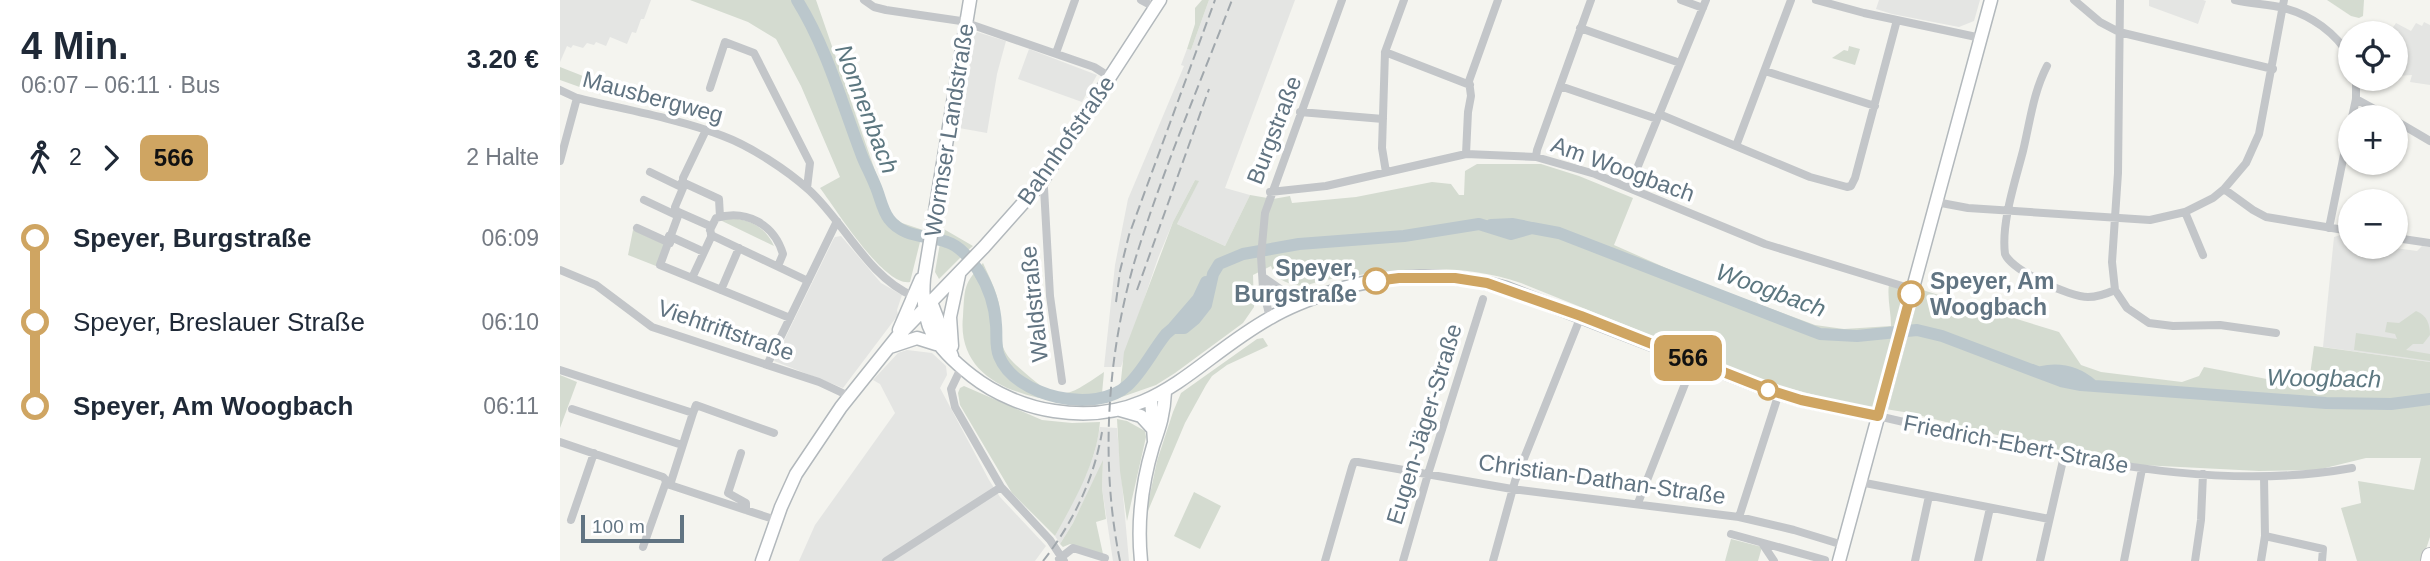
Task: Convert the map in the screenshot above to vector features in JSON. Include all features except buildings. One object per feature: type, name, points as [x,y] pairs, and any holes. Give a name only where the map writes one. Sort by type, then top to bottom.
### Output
[{"type":"main road","name":"Wormser Landstraße","points":[[928,304],[932,229],[970,0]]},
{"type":"main road","points":[[1839,561],[1992,0]]},
{"type":"main road","name":"Bahnhofstraße","points":[[928,304],[1041,183],[1158,4]]},
{"type":"main road","points":[[897,337],[929,254]]},
{"type":"main road","points":[[957,364],[950,317],[962,269]]},
{"type":"main road","name":"Friedrich-Ebert-Straße","points":[[928,304],[936,344],[957,364],[979,382],[996,391],[1044,410],[1096,414],[1120,410],[1151,399],[1165,392],[1270,317],[1350,285],[1399,278],[1455,278],[1581,316],[1779,393],[1878,416]]},
{"type":"main road","points":[[762,561],[776,520],[803,462],[849,396],[887,348],[928,304],[957,364]]},
{"type":"main road","points":[[887,348],[917,338],[936,344]]},
{"type":"main road","points":[[1141,561],[1141,506],[1154,444],[1160,430],[1165,392]]},
{"type":"main road","points":[[1151,399],[1154,444]]},
{"type":"main road","points":[[1120,410],[1141,416],[1152,428]]},
{"type":"street","points":[[864,0],[874,7],[886,10],[966,22],[1094,67],[1111,77]]},
{"type":"street","points":[[1056,53],[1075,0]]},
{"type":"street","points":[[1141,0],[1158,4]]},
{"type":"street","name":"Burgstraße","points":[[1270,317],[1263,289],[1261,243],[1270,192],[1342,0]]},
{"type":"street","points":[[1386,172],[1382,148],[1385,52],[1404,0]]},
{"type":"street","points":[[1466,155],[1470,75],[1498,0]]},
{"type":"street","points":[[1536,157],[1591,0]]},
{"type":"street","points":[[1629,188],[1704,4],[1681,0]]},
{"type":"street","points":[[1735,146],[1791,0]]},
{"type":"street","points":[[1816,0],[1981,38]]},
{"type":"street","points":[[2074,0],[2100,22],[2119,32],[2273,69]]},
{"type":"street","points":[[2120,0],[2118,173],[2112,262],[2115,290],[2127,308],[2149,323],[2161,326],[2220,325],[2276,334]]},
{"type":"street","points":[[2235,0],[2283,4],[2321,25],[2338,40]]},
{"type":"street","points":[[1936,202],[1968,208],[2150,220],[2185,212],[2213,198],[2246,163],[2254,147],[2264,118],[2283,4]]},
{"type":"street","points":[[1560,86],[1658,116],[1841,188],[1851,186],[1856,178],[1897,20]]},
{"type":"street","points":[[1580,28],[1680,63]]},
{"type":"street","name":"Mausbergweg","points":[[710,88],[725,43],[754,53],[810,163],[807,188]]},
{"type":"street","points":[[1385,52],[1470,85]]},
{"type":"street","points":[[2047,66],[2035,94],[2009,211],[2004,248],[2011,264],[2073,295],[2098,296],[2115,290]]},
{"type":"street","points":[[1765,71],[1875,106]]},
{"type":"street","name":"Mausbergweg","points":[[560,90],[577,98],[706,130],[740,144],[807,188],[883,277],[913,296]]},
{"type":"street","points":[[2355,105],[2356,91]]},
{"type":"street","points":[[560,161],[577,98]]},
{"type":"street","points":[[2356,99],[2367,105]]},
{"type":"street","points":[[1300,112],[1383,119]]},
{"type":"street","points":[[2408,128],[2430,141]]},
{"type":"street","points":[[706,130],[675,207],[677,214],[660,265],[790,318]]},
{"type":"street","name":"Am Woogbach","points":[[1270,192],[1326,186],[1466,155],[1536,157],[1582,169],[1765,244],[1912,289]]},
{"type":"street","points":[[650,172],[719,199],[720,217]]},
{"type":"street","points":[[2329,228],[2340,175]]},
{"type":"street","name":"Waldstraße","points":[[1041,183],[1044,188],[1050,296],[1062,381]]},
{"type":"street","points":[[2224,189],[2266,217],[2338,229]]},
{"type":"street","points":[[644,200],[808,281]]},
{"type":"street","points":[[2185,212],[2203,255]]},
{"type":"street","points":[[692,278],[716,218],[720,217],[741,215],[765,226],[776,238],[782,252],[778,266]]},
{"type":"street","points":[[767,365],[837,221]]},
{"type":"street","points":[[637,228],[704,252]]},
{"type":"street","points":[[2408,240],[2430,243]]},
{"type":"street","points":[[721,290],[740,248]]},
{"type":"street","name":"Viehtriftstraße","points":[[560,270],[596,285],[652,327],[838,389],[849,396]]},
{"type":"street","points":[[1264,277],[1286,293],[1317,297]]},
{"type":"street","name":"Burgstraße","points":[[1264,277],[1283,312]]},
{"type":"street","name":"Eugen-Jäger-Straße","points":[[1403,561],[1427,474],[1483,299]]},
{"type":"street","points":[[1493,561],[1512,488],[1581,316]]},
{"type":"street","points":[[1638,503],[1694,361]]},
{"type":"street","points":[[957,364],[951,389],[952,399],[1001,486],[1042,531],[1061,559],[1073,548],[1105,558]]},
{"type":"street","points":[[560,370],[692,413]]},
{"type":"street","points":[[1739,517],[1779,393]]},
{"type":"street","points":[[643,547],[696,405],[774,433]]},
{"type":"street","points":[[572,409],[682,445]]},
{"type":"street","name":"Friedrich-Ebert-Straße","points":[[1878,416],[2064,456],[2141,469],[2264,477],[2352,468]]},
{"type":"street","points":[[560,442],[776,520]]},
{"type":"street","points":[[571,520],[594,453]]},
{"type":"street","points":[[741,453],[727,493],[746,503],[746,510]]},
{"type":"street","points":[[2040,561],[2064,456]]},
{"type":"street","name":"Christian-Dathan-Straße","points":[[1325,561],[1354,463],[1512,488],[1739,517],[1843,545]]},
{"type":"street","points":[[2124,561],[2141,469]]},
{"type":"street","points":[[2195,561],[2201,520],[2203,474]]},
{"type":"street","points":[[2261,561],[2265,536],[2264,477]]},
{"type":"street","points":[[1860,482],[2049,519]]},
{"type":"street","points":[[886,561],[1001,486]]},
{"type":"street","points":[[1915,561],[1929,496]]},
{"type":"street","points":[[1978,561],[1990,508]]},
{"type":"street","points":[[1731,534],[1825,560]]},
{"type":"street","points":[[2265,536],[2323,549],[2322,561]]},
{"type":"street","points":[[1762,543],[1774,561]]},
{"type":"shaded area","points":[[560,0],[651,0],[644,19],[641,19],[636,33],[632,32],[627,44],[610,37],[606,46],[596,42],[594,45],[587,43],[583,48],[567,46],[560,62]]},
{"type":"shaded area","points":[[690,0],[816,0],[890,214],[902,223],[923,230],[910,282],[899,280],[874,260],[820,188],[840,177],[801,86],[776,39],[748,22]]},
{"type":"shaded area","points":[[1202,0],[1209,0],[1191,50],[1187,49],[1195,24],[1195,8]]},
{"type":"shaded area","points":[[1209,0],[1295,0],[1225,188],[1250,195],[1225,246],[1177,224],[1198,182],[1195,180],[1158,258],[1121,367],[1104,367],[1115,265],[1128,199],[1184,66],[1181,65],[1187,49],[1191,50]]},
{"type":"shaded area","points":[[1879,0],[1980,0],[1974,21],[1959,27],[1876,9]]},
{"type":"shaded area","points":[[2149,0],[2206,1],[2198,24],[2149,6]]},
{"type":"shaded area","points":[[2327,0],[2364,0],[2363,16],[2351,16]]},
{"type":"shaded area","points":[[2424,22],[2430,25],[2430,85],[2410,82],[2412,75],[2408,75],[2408,29],[2411,31],[2416,23],[2422,26]]},
{"type":"shaded area","points":[[977,32],[1006,41],[997,74],[987,133],[959,128],[973,36]]},
{"type":"shaded area","points":[[1849,46],[1860,49],[1855,65],[1832,58],[1844,50],[1848,51]]},
{"type":"shaded area","points":[[1029,49],[1097,75],[1082,102],[1018,79]]},
{"type":"shaded area","points":[[560,67],[606,85],[602,95],[560,80]]},
{"type":"shaded area","points":[[1477,164],[1541,164],[1633,198],[1614,245],[1691,279],[1815,325],[1844,329],[1891,326],[1890,280],[2059,332],[2081,365],[2101,372],[2182,382],[2199,376],[2204,367],[2272,380],[2309,382],[2314,346],[2430,362],[2430,537],[2422,561],[2357,561],[2341,508],[2361,503],[2358,481],[2414,490],[2421,458],[2366,458],[2317,470],[2259,471],[2141,465],[2065,452],[1910,413],[1842,402],[1772,384],[1521,283],[1459,270],[1395,271],[1329,279],[1305,286],[1284,281],[1276,275],[1271,266],[1253,275],[1254,307],[1243,323],[1156,385],[1119,398],[1124,352],[1173,222],[1195,180],[1199,181],[1177,224],[1225,246],[1250,195],[1273,199],[1290,196],[1292,203],[1356,197],[1432,182],[1451,184],[1459,195],[1464,195],[1465,171]]},
{"type":"shaded area","points":[[728,218],[756,225],[766,233],[774,246],[720,220]]},
{"type":"shaded area","points":[[942,228],[973,246],[967,251],[941,237]]},
{"type":"shaded area","points":[[633,230],[666,245],[656,266],[628,255]]},
{"type":"shaded area","points":[[841,236],[881,283],[902,295],[898,315],[843,388],[774,361],[833,240]]},
{"type":"shaded area","points":[[2338,236],[2338,259],[2408,259],[2408,250],[2417,251],[2422,246],[2430,247],[2430,362],[2323,347],[2334,237]]},
{"type":"shaded area","points":[[940,243],[963,255],[939,279],[935,272]]},
{"type":"shaded area","points":[[983,263],[998,299],[1002,342],[1009,358],[1036,382],[1055,393],[1072,391],[1104,372],[1101,404],[1055,401],[1031,396],[988,377],[973,361],[964,341],[964,299],[968,282]]},
{"type":"shaded area","points":[[2416,311],[2427,320],[2430,335],[2423,344],[2413,344],[2406,350],[2430,354],[2430,361],[2354,350],[2356,333],[2397,339],[2395,334],[2385,332],[2387,322],[2399,323]]},
{"type":"shaded area","points":[[1263,338],[1268,346],[1227,365],[1212,376],[1206,385],[1185,423],[1145,518],[1157,461],[1181,393],[1257,339]]},
{"type":"shaded area","points":[[907,350],[932,353],[946,366],[947,375],[940,388],[989,480],[1000,497],[1046,546],[1035,561],[799,561],[815,525],[895,413],[880,384],[873,380],[898,353]]},
{"type":"shaded area","points":[[560,375],[577,382],[560,428]]},
{"type":"shaded area","points":[[964,386],[1042,420],[1100,422],[1089,467],[1055,536],[1012,493],[960,405],[958,393]]},
{"type":"shaded area","points":[[1117,419],[1127,421],[1145,431],[1146,437],[1127,521],[1120,471]]},
{"type":"shaded area","points":[[1100,427],[1117,428],[1129,561],[1113,561],[1102,488],[1103,463],[1060,544],[1055,536],[1086,475]]},
{"type":"shaded area","points":[[1103,460],[1102,488],[1106,519],[1096,522],[1103,554],[1070,544],[1063,547],[1060,544]]},
{"type":"shaded area","points":[[1194,492],[1221,506],[1200,549],[1174,536]]},
{"type":"shaded area","points":[[1731,539],[1762,547],[1758,561],[1725,561]]},
{"type":"waterway","name":"Woogbach","points":[[797,0],[825,57],[887,215],[901,230],[947,242],[964,253],[978,270],[988,289],[993,303],[998,352],[1008,370],[1021,382],[1058,397],[1097,399],[1114,394],[1128,385],[1166,334],[1173,328],[1184,328],[1206,305],[1213,274],[1219,264],[1243,254],[1299,244],[1404,236],[1479,224],[1511,234],[1532,228],[1559,233],[1820,334],[1857,336],[1917,330],[1942,336],[2061,381],[2081,385],[2326,403],[2391,404],[2430,399]]},
{"type":"waterway","name":"Woogbach","points":[[1491,225],[1513,224],[1532,228]]},
{"type":"waterway","name":"Woogbach","points":[[1173,328],[1198,299],[1206,282]]},
{"type":"waterway","name":"Woogbach","points":[[2041,372],[2068,372],[2092,385]]},
{"type":"waterway","name":"Woogbach","points":[[2291,400],[2294,396]]},
{"type":"railway","points":[[1116,302],[1129,235],[1215,0]]},
{"type":"railway","points":[[1120,561],[1110,486],[1109,448],[1113,371],[1125,296],[1169,162],[1232,0]]},
{"type":"railway","points":[[1137,290],[1209,89]]},
{"type":"railway","points":[[1043,561],[1081,500],[1094,467],[1102,432]]},
{"type":"bus line","name":"566","points":[[1376,281],[1399,278],[1455,278],[1506,288],[1754,385],[1801,400],[1878,416],[1911,294]]},
{"type":"place","name":"Speyer, Burgstraße","points":[[1376,281]]},
{"type":"place","name":"Speyer, Am Woogbach","points":[[1911,294]]},
{"type":"water label","name":"Nonnenbach","points":[[867,109]]}]
